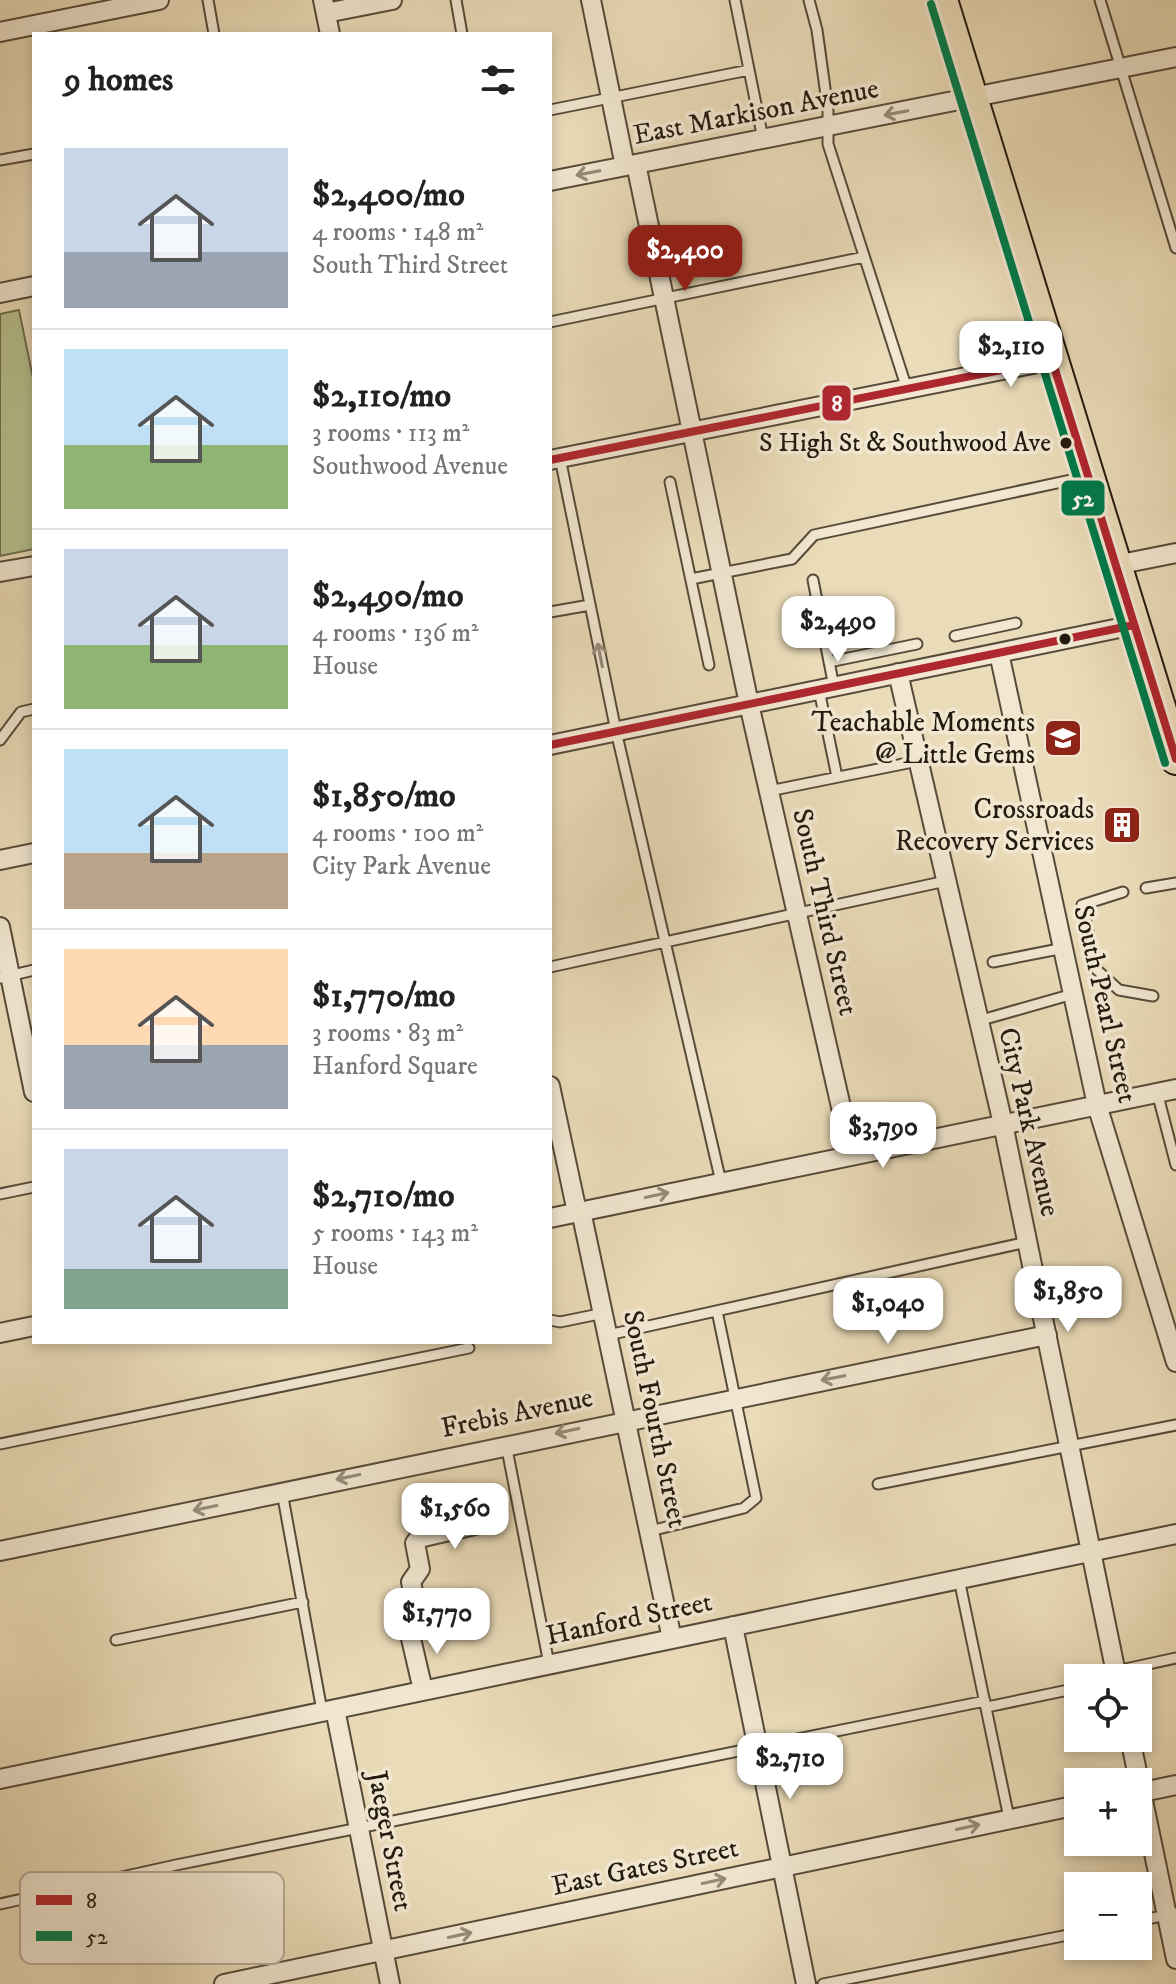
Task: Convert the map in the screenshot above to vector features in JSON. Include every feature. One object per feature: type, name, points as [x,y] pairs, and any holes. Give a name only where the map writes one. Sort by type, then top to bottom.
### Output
[{"type":"main road","points":[[942,0],[1176,759]]},
{"type":"street","points":[[0,32],[159,0]]},
{"type":"street","points":[[330,32],[324,7],[392,0]]},
{"type":"street","name":"South Third Street","points":[[591,0],[611,97],[664,299],[749,704],[852,1155]]},
{"type":"street","name":"East Markison Avenue","points":[[552,181],[1176,57]]},
{"type":"street","points":[[0,293],[32,286]]},
{"type":"street","points":[[555,459],[1052,360]]},
{"type":"street","points":[[1116,565],[1176,553]]},
{"type":"street","points":[[0,572],[32,566]]},
{"type":"street","points":[[552,745],[1134,625]]},
{"type":"street","name":"South Pearl Street","points":[[999,653],[1097,1105],[1176,1362]]},
{"type":"street","name":"City Park Avenue","points":[[898,673],[1003,1124],[1115,1664]]},
{"type":"street","points":[[0,860],[32,853]]},
{"type":"street","points":[[0,927],[5,976],[32,1084]]},
{"type":"street","points":[[552,1218],[1167,1090]]},
{"type":"street","name":"South Fourth Street","points":[[552,1095],[604,1313],[672,1639]]},
{"type":"street","points":[[0,1333],[32,1326]]},
{"type":"street","name":"Frebis Avenue","points":[[0,1551],[627,1419],[1047,1335]]},
{"type":"street","points":[[423,1690],[409,1630],[418,1614],[411,1582],[420,1569],[415,1543],[419,1538],[475,1525]]},
{"type":"street","name":"Hanford Street","points":[[0,1779],[1176,1534]]},
{"type":"street","points":[[733,1626],[806,1984]]},
{"type":"street","name":"Jaeger Street","points":[[329,1710],[359,1829],[390,1984]]},
{"type":"street","points":[[1152,1790],[1176,1785]]},
{"type":"street","name":"East Gates Street","points":[[224,1984],[1064,1808]]},
{"type":"street","points":[[1152,1840],[1171,1914],[1176,1959]]},
{"type":"lane","points":[[208,0],[214,32]]},
{"type":"lane","points":[[456,0],[462,32]]},
{"type":"lane","points":[[735,0],[763,139]]},
{"type":"lane","points":[[809,0],[828,110],[828,144],[907,389]]},
{"type":"lane","points":[[1100,0],[1176,248]]},
{"type":"lane","points":[[552,110],[749,70]]},
{"type":"lane","points":[[0,160],[32,154]]},
{"type":"lane","points":[[552,322],[864,257]]},
{"type":"lane","points":[[555,459],[721,1182]]},
{"type":"lane","points":[[691,579],[792,559],[814,535],[1089,477]]},
{"type":"lane","points":[[670,482],[709,665]]},
{"type":"lane","points":[[813,580],[829,662],[827,688],[837,777]]},
{"type":"lane","points":[[552,612],[590,605]]},
{"type":"lane","points":[[955,636],[1016,623]]},
{"type":"lane","points":[[829,662],[917,644]]},
{"type":"lane","points":[[0,740],[21,712],[32,709]]},
{"type":"lane","points":[[769,791],[918,761]]},
{"type":"lane","points":[[552,967],[946,881]]},
{"type":"lane","points":[[1146,888],[1176,883]]},
{"type":"lane","points":[[1123,892],[1082,905],[1097,970],[1119,990],[1153,996]]},
{"type":"lane","points":[[993,962],[1064,948]]},
{"type":"lane","points":[[5,976],[32,970]]},
{"type":"lane","points":[[978,1021],[1073,994]]},
{"type":"lane","points":[[1167,1090],[1176,1165]]},
{"type":"lane","points":[[0,1194],[32,1187]]},
{"type":"lane","points":[[608,1335],[1027,1242]]},
{"type":"lane","points":[[650,1531],[744,1508],[756,1498],[717,1311]]},
{"type":"lane","points":[[552,1320],[560,1322],[604,1313]]},
{"type":"lane","points":[[0,1444],[469,1348]]},
{"type":"lane","points":[[878,1484],[1176,1425]]},
{"type":"lane","points":[[506,1444],[549,1664]]},
{"type":"lane","name":"Jaeger Street","points":[[282,1492],[303,1602],[329,1710]]},
{"type":"lane","points":[[959,1579],[1009,1818]]},
{"type":"lane","points":[[116,1640],[303,1602]]},
{"type":"lane","points":[[1152,1665],[1176,1658]]},
{"type":"lane","points":[[153,1872],[758,1746],[1064,1690]]},
{"type":"lane","points":[[0,1904],[20,1900]]},
{"type":"lane","points":[[823,1984],[1064,1936]]},
{"type":"green space","points":[[19,310],[32,373],[32,549],[0,556],[0,314]]},
{"type":"transit line","name":"52","points":[[931,4],[1165,763]]},
{"type":"transit line","name":"8","points":[[552,460],[1052,360],[1176,759]]},
{"type":"transit line","name":"8","points":[[552,745],[1134,625]]},
{"type":"place","name":"S High St & Southwood Ave","points":[[1066,443]]},
{"type":"place","name":"Teachable Moments @ Little Gems","points":[[1063,738]]},
{"type":"place","name":"Crossroads Recovery Services","points":[[1122,825]]}]
